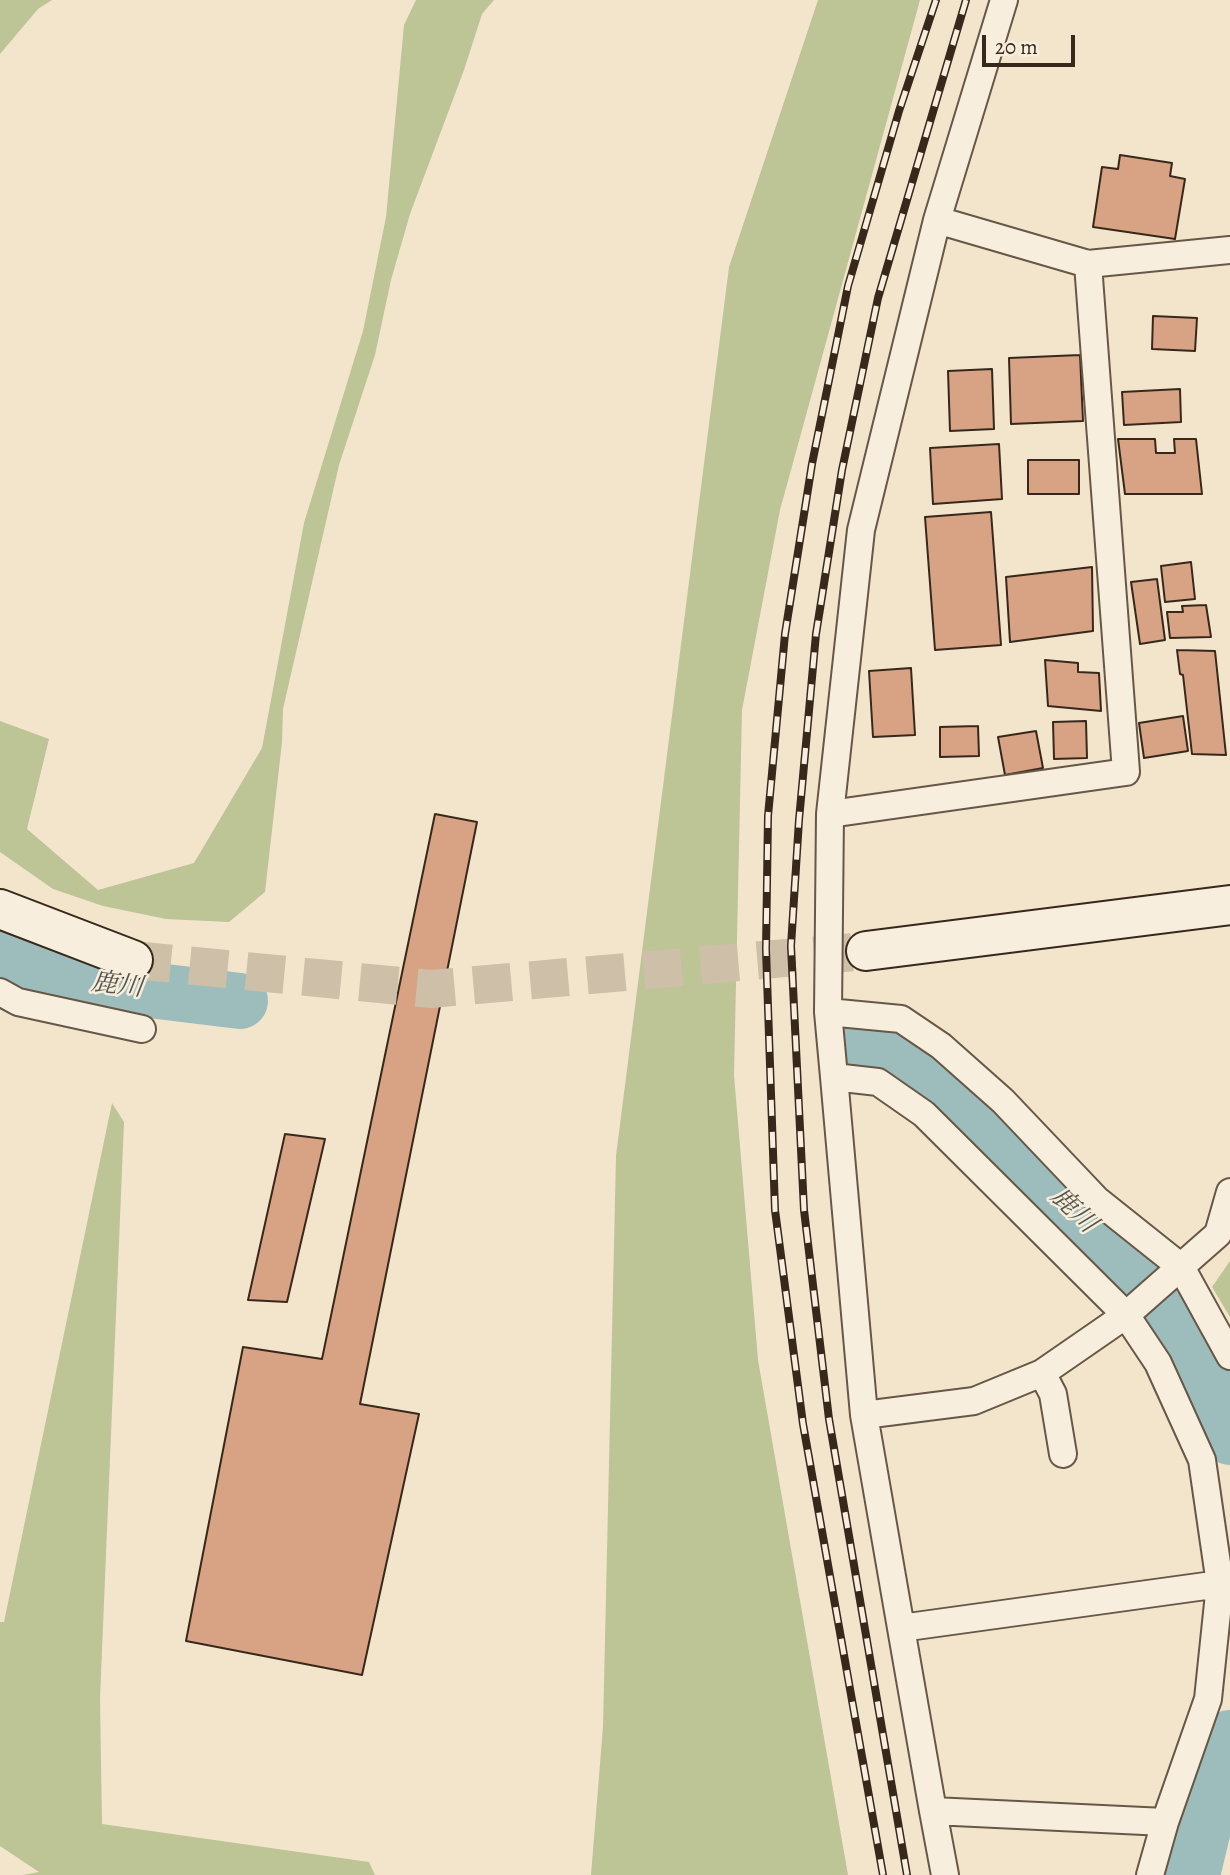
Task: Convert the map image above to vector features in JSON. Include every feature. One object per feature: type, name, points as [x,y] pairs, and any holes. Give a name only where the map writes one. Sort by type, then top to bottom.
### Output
[{"type":"street","points":[[944,1875],[864,1415],[828,1012],[830,814],[861,530],[936,220],[1004,0]]},
{"type":"street","points":[[936,220],[1088,264],[1230,250]]},
{"type":"street","points":[[830,814],[1126,772],[1088,264]]},
{"type":"street","points":[[866,951],[1230,905]]},
{"type":"street","points":[[0,909],[133,960]]},
{"type":"street","points":[[0,992],[18,1002],[142,1029]]},
{"type":"street","points":[[828,1012],[901,1019],[941,1046],[1003,1101],[1097,1200],[1173,1273],[1230,1356]]},
{"type":"street","points":[[834,1077],[878,1082],[924,1114],[1132,1309],[1202,1460],[1220,1584],[1208,1699],[1164,1822],[1150,1875]]},
{"type":"street","points":[[864,1415],[974,1401],[1042,1373],[1132,1309],[1218,1234],[1230,1192]]},
{"type":"street","points":[[1042,1373],[1053,1394],[1063,1454]]},
{"type":"street","points":[[901,1629],[1220,1584]]},
{"type":"street","points":[[933,1811],[1164,1822]]},
{"type":"green space","points":[[0,0],[52,0],[38,9],[0,54]]},
{"type":"green space","points":[[416,0],[494,0],[482,14],[410,214],[391,280],[375,355],[339,465],[283,709],[282,742],[265,892],[229,922],[166,919],[103,906],[53,889],[0,852],[0,721],[49,739],[27,829],[98,890],[194,863],[262,748],[304,523],[363,331],[386,217],[404,25]]},
{"type":"green space","points":[[818,0],[920,0],[780,510],[742,710],[734,1075],[758,1360],[848,1875],[591,1875],[603,1727],[616,1156],[729,267]]},
{"type":"green space","points":[[112,1103],[124,1122],[100,1698],[102,1824],[369,1862],[375,1875],[23,1875],[39,1872],[0,1846],[0,1622],[4,1622]]},
{"type":"green space","points":[[1230,1261],[1230,1317],[1212,1287]]},
{"type":"building","points":[[1120,155],[1172,163],[1170,176],[1185,179],[1175,239],[1093,227],[1102,167],[1118,169]]},
{"type":"building","points":[[1153,316],[1197,318],[1195,351],[1152,349]]},
{"type":"building","points":[[1080,355],[1083,421],[1011,424],[1009,358]]},
{"type":"building","points":[[992,369],[994,429],[950,431],[948,371]]},
{"type":"building","points":[[1180,389],[1181,422],[1124,425],[1122,392]]},
{"type":"building","points":[[1118,439],[1155,439],[1156,453],[1175,453],[1174,439],[1196,439],[1202,494],[1125,494]]},
{"type":"building","points":[[999,444],[1002,499],[933,504],[930,448]]},
{"type":"building","points":[[1028,460],[1079,460],[1079,494],[1028,494]]},
{"type":"building","points":[[991,512],[1001,645],[935,650],[925,517]]},
{"type":"building","points":[[1191,562],[1195,599],[1165,602],[1161,566]]},
{"type":"building","points":[[1092,567],[1093,631],[1010,642],[1006,577]]},
{"type":"building","points":[[1157,579],[1165,640],[1140,644],[1131,582]]},
{"type":"building","points":[[1206,605],[1211,637],[1170,638],[1167,612],[1183,612],[1182,606]]},
{"type":"building","points":[[1177,650],[1215,651],[1226,755],[1192,754],[1183,675],[1180,674]]},
{"type":"building","points":[[1045,660],[1078,663],[1078,672],[1099,673],[1101,711],[1048,706]]},
{"type":"building","points":[[911,668],[915,735],[873,737],[869,671]]},
{"type":"building","points":[[1183,716],[1188,751],[1144,758],[1139,723]]},
{"type":"building","points":[[1086,721],[1087,758],[1054,759],[1053,722]]},
{"type":"building","points":[[978,726],[979,756],[940,757],[940,727]]},
{"type":"building","points":[[1036,731],[1043,768],[1005,775],[998,737]]},
{"type":"building","points":[[435,814],[477,822],[360,1404],[419,1414],[362,1675],[186,1641],[243,1347],[322,1359]]},
{"type":"building","points":[[285,1134],[325,1139],[287,1302],[248,1300]]},
{"type":"waterway","name":"鹿川","points":[[0,953],[67,980],[240,1001]]},
{"type":"waterway","name":"鹿川","points":[[859,1042],[908,1052],[1008,1153],[1138,1274],[1176,1321],[1230,1437]]},
{"type":"waterway","name":"鹿川","points":[[1192,1875],[1213,1787],[1230,1738]]},
{"type":"tunnel","points":[[133,960],[431,989],[866,951]]},
{"type":"railway","points":[[883,1875],[803,1424],[775,1210],[766,949],[768,816],[785,634],[812,464],[848,286],[899,111],[936,0]]},
{"type":"railway","points":[[907,1875],[829,1419],[804,1210],[791,946],[816,634],[842,470],[878,298],[966,0]]}]
